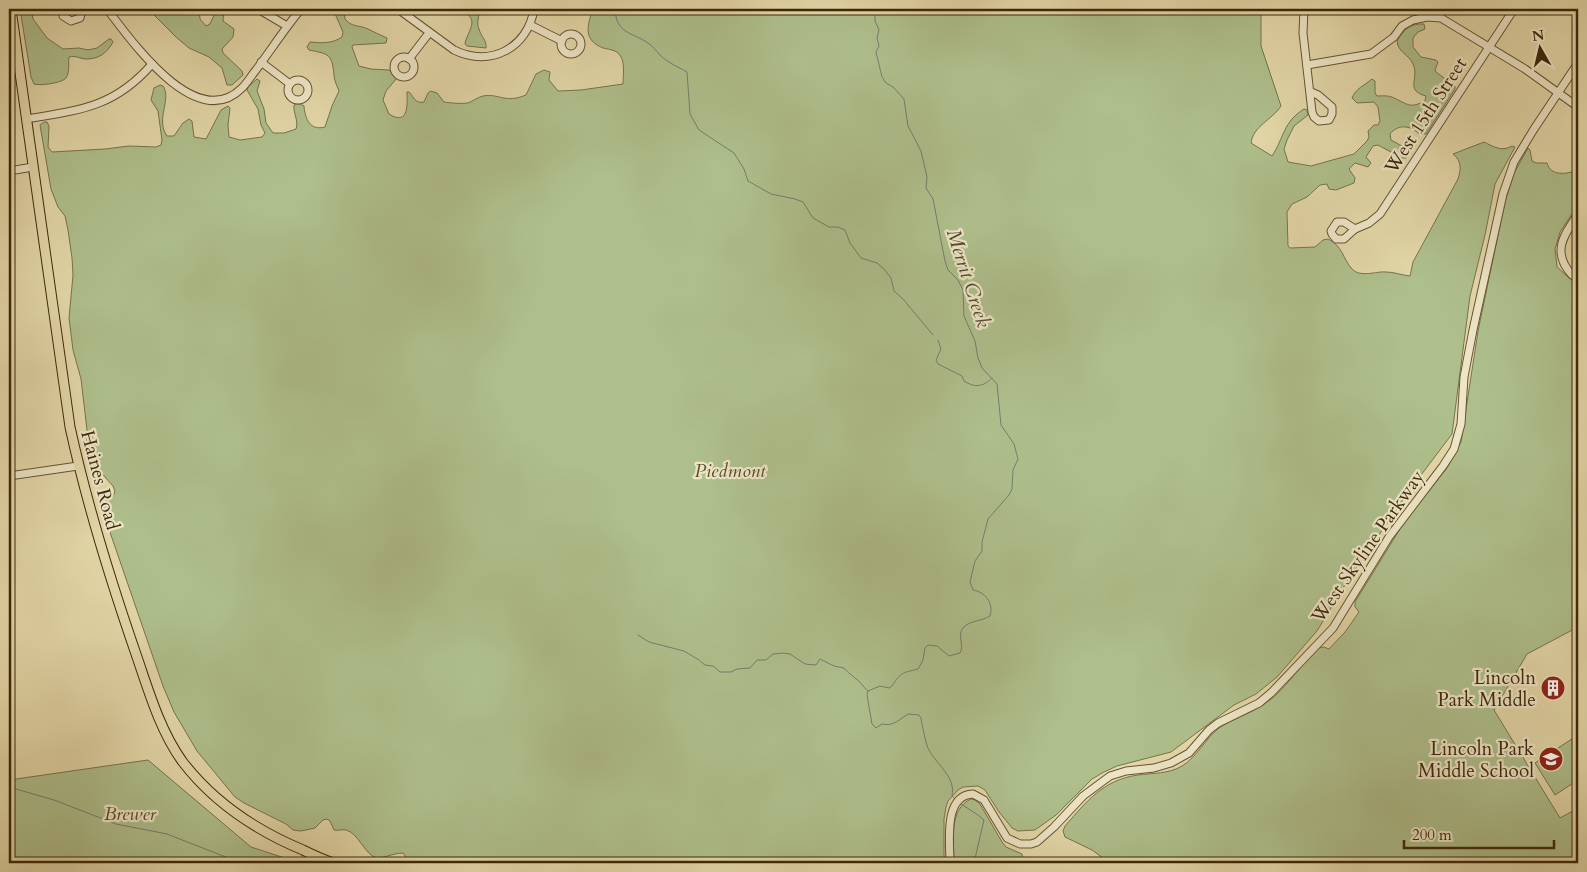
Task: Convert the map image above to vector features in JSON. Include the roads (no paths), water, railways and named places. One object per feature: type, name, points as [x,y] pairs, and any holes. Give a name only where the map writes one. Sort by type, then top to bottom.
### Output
[{"type":"main road","name":"Haines Road","points":[[11,9],[70,427],[78,466],[125,622],[160,722],[182,760],[214,797],[237,816],[280,841],[334,863]]},
{"type":"street","points":[[62,9],[63,16],[71,21],[80,18],[82,9]]},
{"type":"street","points":[[107,9],[152,64],[186,91],[203,100],[214,101],[225,99],[238,91],[301,9]]},
{"type":"street","points":[[258,9],[287,26]]},
{"type":"street","points":[[398,9],[429,33],[462,54],[482,57],[501,54],[523,37],[530,25],[534,9]]},
{"type":"street","points":[[1304,9],[1303,33],[1311,92]]},
{"type":"street","name":"West 15th Street","points":[[1355,229],[1369,223],[1380,214],[1514,9]]},
{"type":"street","points":[[1307,65],[1371,54],[1394,37],[1402,26],[1413,20],[1427,17],[1441,18],[1489,46],[1578,108]]},
{"type":"street","points":[[530,25],[562,40]]},
{"type":"street","points":[[410,59],[429,33]]},
{"type":"street","points":[[262,62],[290,84]]},
{"type":"street","name":"West Skyline Parkway","points":[[950,863],[950,822],[955,805],[961,798],[970,794],[981,797],[1002,832],[1011,840],[1025,844],[1036,842],[1054,827],[1083,796],[1110,776],[1126,771],[1154,768],[1171,763],[1189,753],[1209,730],[1218,723],[1259,703],[1271,693],[1333,628],[1389,537],[1454,449],[1461,424],[1464,377],[1500,203],[1514,162],[1578,63]]},
{"type":"street","points":[[27,119],[76,111],[108,100],[133,83],[152,64]]},
{"type":"street","points":[[9,170],[33,167]]},
{"type":"street","points":[[1572,275],[1562,261],[1561,245],[1566,232],[1578,214]]},
{"type":"street","points":[[9,476],[78,466]]},
{"type":"waterway","points":[[615,9],[618,23],[622,28],[648,43],[666,60],[687,72],[690,114],[699,130],[734,153],[744,169],[748,181],[771,194],[803,202],[813,218],[829,227],[838,227],[845,230],[850,243],[861,258],[877,263],[884,269],[891,278],[894,291],[933,335]]},
{"type":"waterway","name":"Merrit Creek","points":[[870,9],[875,13],[875,21],[879,30],[877,38],[879,46],[876,52],[882,77],[904,99],[908,126],[921,151],[927,177],[926,188],[933,199],[945,261],[948,270],[958,280],[963,290],[964,316],[975,341],[982,368],[997,384],[1001,425],[1014,444],[1018,459],[1013,470],[1012,489],[988,519],[982,542],[982,551],[975,561],[970,582],[973,590],[981,593],[988,599],[991,607],[990,616],[969,623],[964,627],[961,633],[962,647],[960,653],[949,656],[937,646],[928,645],[925,648],[923,660],[918,669],[902,674],[889,688],[880,686],[868,691],[867,695],[872,724],[876,728],[882,724],[893,723],[908,714],[919,715],[928,748],[949,777],[952,796],[956,800]]},
{"type":"waterway","points":[[938,340],[941,349],[936,360],[938,364],[962,376],[964,381],[972,385],[982,385],[992,378]]},
{"type":"waterway","points":[[638,635],[649,642],[684,651],[699,660]]},
{"type":"waterway","points":[[700,661],[705,665],[713,666],[720,672],[731,672],[737,669],[750,668],[757,660],[766,660],[773,654],[790,654],[805,664],[816,665],[820,659],[834,666],[844,668],[868,691]]},
{"type":"waterway","points":[[9,787],[54,800],[116,824],[167,834],[241,863]]},
{"type":"waterway","name":"Merrit Creek","points":[[961,804],[984,820],[974,863]]},
{"type":"place","name":"Lincoln Park Middle","points":[[1553,688]]},
{"type":"place","name":"Lincoln Park Middle School","points":[[1551,759]]},
{"type":"park label","name":"Piedmont","points":[[730,470]]},
{"type":"park label","name":"Brewer","points":[[130,813]]}]
